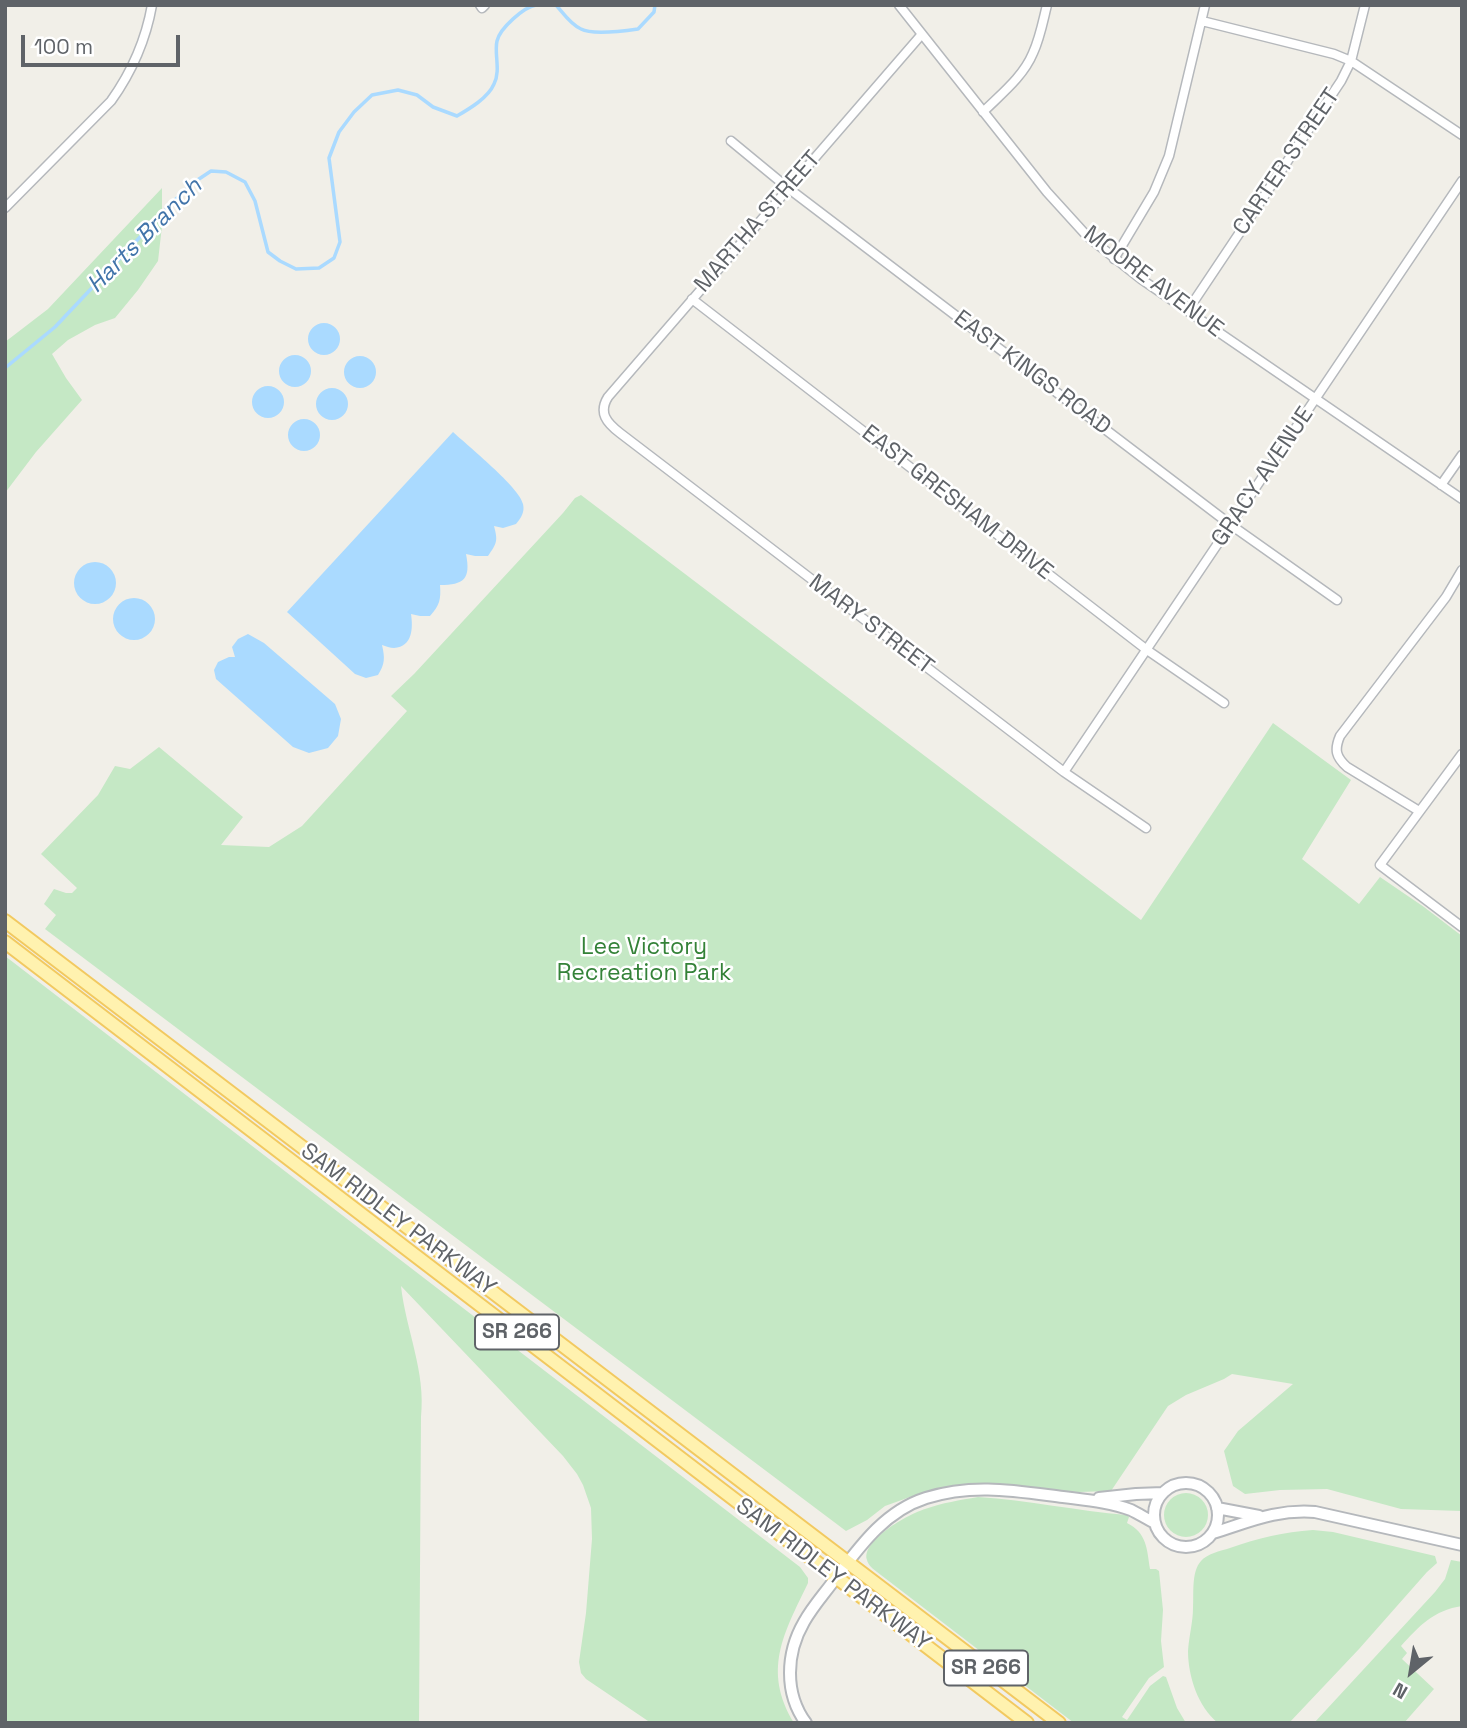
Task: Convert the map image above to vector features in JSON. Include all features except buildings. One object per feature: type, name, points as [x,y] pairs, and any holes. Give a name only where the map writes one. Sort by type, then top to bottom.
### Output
[{"type":"main road","name":"SAM RIDLEY PARKWAY","points":[[5,921],[1059,1723]]},
{"type":"main road","name":"SAM RIDLEY PARKWAY","points":[[5,942],[1027,1723]]},
{"type":"street","points":[[5,208],[116,95],[137,56],[152,5]]},
{"type":"street","name":"MOORE AVENUE","points":[[899,5],[983,112],[1087,236],[1114,259],[1462,499]]},
{"type":"street","points":[[983,112],[1027,65],[1037,44],[1047,5]]},
{"type":"street","points":[[1114,259],[1154,192],[1169,156],[1205,5]]},
{"type":"street","name":"CARTER STREET","points":[[1188,310],[1341,81],[1351,61],[1365,5]]},
{"type":"street","points":[[1202,21],[1334,54],[1351,61],[1462,135]]},
{"type":"street","name":"MARTHA STREET","points":[[604,415],[604,404],[608,397],[922,34]]},
{"type":"street","name":"EAST KINGS ROAD","points":[[731,141],[788,188],[1231,525],[1337,600]]},
{"type":"street","name":"GRACY AVENUE","points":[[1063,772],[1462,181]]},
{"type":"street","name":"EAST GRESHAM DRIVE","points":[[692,299],[1147,650],[1224,703]]},
{"type":"street","name":"MARY STREET","points":[[604,415],[607,422],[620,433],[1063,772],[1146,828]]},
{"type":"street","points":[[1441,485],[1462,455]]},
{"type":"street","points":[[1419,811],[1347,767],[1339,760],[1335,751],[1340,736],[1446,597],[1462,570]]},
{"type":"street","points":[[1462,754],[1380,865],[1462,927]]},
{"type":"street","points":[[1213,1533],[1217,1525],[1217,1508],[1210,1494],[1202,1487],[1181,1484],[1163,1493],[1154,1512],[1155,1523],[1165,1539],[1182,1547],[1200,1544],[1213,1533],[1261,1516],[1297,1511],[1315,1512],[1462,1545]]},
{"type":"street","points":[[806,1723],[793,1696],[789,1676],[791,1654],[804,1622],[868,1537],[903,1509],[923,1499],[976,1488],[1110,1504],[1130,1510],[1155,1523]]},
{"type":"street","points":[[1085,1500],[1163,1493]]},
{"type":"street","points":[[1217,1508],[1261,1516]]},
{"type":"green space","points":[[162,188],[158,261],[115,318],[95,325],[68,340],[52,354],[82,400],[36,452],[5,493],[5,342],[48,309]]},
{"type":"green space","name":"Lee Victory Recreation Park","points":[[581,495],[1141,920],[1273,723],[1351,780],[1302,859],[1359,904],[1380,877],[1462,936],[1462,1511],[1401,1509],[1327,1489],[1245,1494],[1233,1486],[1224,1451],[1238,1431],[1293,1384],[1232,1374],[1168,1406],[1111,1491],[1041,1490],[972,1483],[921,1493],[885,1506],[846,1531],[45,929],[56,915],[44,904],[54,889],[72,893],[77,888],[41,854],[98,795],[115,766],[130,769],[159,747],[243,817],[221,845],[269,847],[302,826],[407,711],[391,696],[575,498]]},
{"type":"green space","points":[[5,956],[800,1567],[808,1578],[808,1583],[785,1635],[778,1669],[784,1704],[794,1723],[651,1723],[586,1679],[581,1673],[579,1662],[592,1539],[591,1508],[583,1485],[563,1456],[401,1286],[422,1400],[419,1723],[5,1723]]},
{"type":"green space","points":[[1186,1493],[1202,1499],[1208,1515],[1202,1531],[1186,1537],[1170,1531],[1164,1515],[1170,1499]]},
{"type":"green space","points":[[978,1497],[1129,1517],[1127,1523],[1139,1532],[1145,1542],[1150,1569],[1159,1571],[1164,1667],[1149,1678],[1122,1717],[1127,1720],[1150,1686],[1163,1676],[1166,1677],[1177,1708],[1186,1723],[1074,1723],[868,1564],[867,1552],[871,1544],[898,1522],[931,1507]]},
{"type":"green space","points":[[1313,1530],[1333,1532],[1435,1556],[1437,1563],[1289,1723],[1218,1723],[1200,1700],[1188,1661],[1194,1583],[1198,1566],[1210,1555],[1251,1541]]},
{"type":"green space","points":[[1451,1560],[1462,1562],[1462,1606],[1435,1615],[1401,1646],[1407,1653],[1402,1659],[1434,1689],[1404,1723],[1314,1723],[1435,1592],[1445,1579]]},
{"type":"water","points":[[324,323],[335,328],[340,339],[335,350],[324,355],[313,350],[308,339],[313,328]]},
{"type":"water","points":[[295,355],[306,360],[311,371],[306,382],[295,387],[284,382],[279,371],[284,360]]},
{"type":"water","points":[[360,356],[371,361],[376,372],[371,383],[360,388],[349,383],[344,372],[349,361]]},
{"type":"water","points":[[268,386],[279,391],[284,402],[279,413],[268,418],[257,413],[252,402],[257,391]]},
{"type":"water","points":[[332,388],[343,393],[348,404],[343,415],[332,420],[321,415],[316,404],[321,393]]},
{"type":"water","points":[[304,419],[315,424],[320,435],[315,446],[304,451],[293,446],[288,435],[293,424]]},
{"type":"water","points":[[453,432],[513,488],[523,504],[522,515],[516,524],[503,528],[494,526],[496,542],[488,556],[466,554],[467,569],[464,579],[455,584],[440,585],[439,602],[430,616],[411,614],[412,630],[405,644],[394,648],[382,645],[384,661],[378,675],[366,678],[355,674],[287,612]]},
{"type":"water","points":[[95,562],[110,568],[116,583],[110,598],[95,604],[80,598],[74,583],[80,568]]},
{"type":"water","points":[[134,598],[149,604],[155,619],[149,634],[134,640],[119,634],[113,619],[119,604]]},
{"type":"water","points":[[248,634],[264,643],[335,704],[341,719],[338,736],[328,748],[309,753],[293,747],[216,679],[214,670],[218,662],[235,657],[232,647],[238,639]]},
{"type":"waterway","name":"Harts Branch","points":[[5,368],[55,327],[176,199],[211,171],[226,172],[245,182],[255,201],[268,252],[280,261],[296,269],[319,268],[334,258],[340,242],[329,158],[339,132],[354,112],[372,95],[398,90],[417,95],[433,107],[457,116],[483,98],[494,84],[497,73],[497,41],[507,24],[536,5]]},
{"type":"waterway","name":"Harts Branch","points":[[556,5],[577,27],[600,32],[638,29],[654,12],[655,5]]}]
